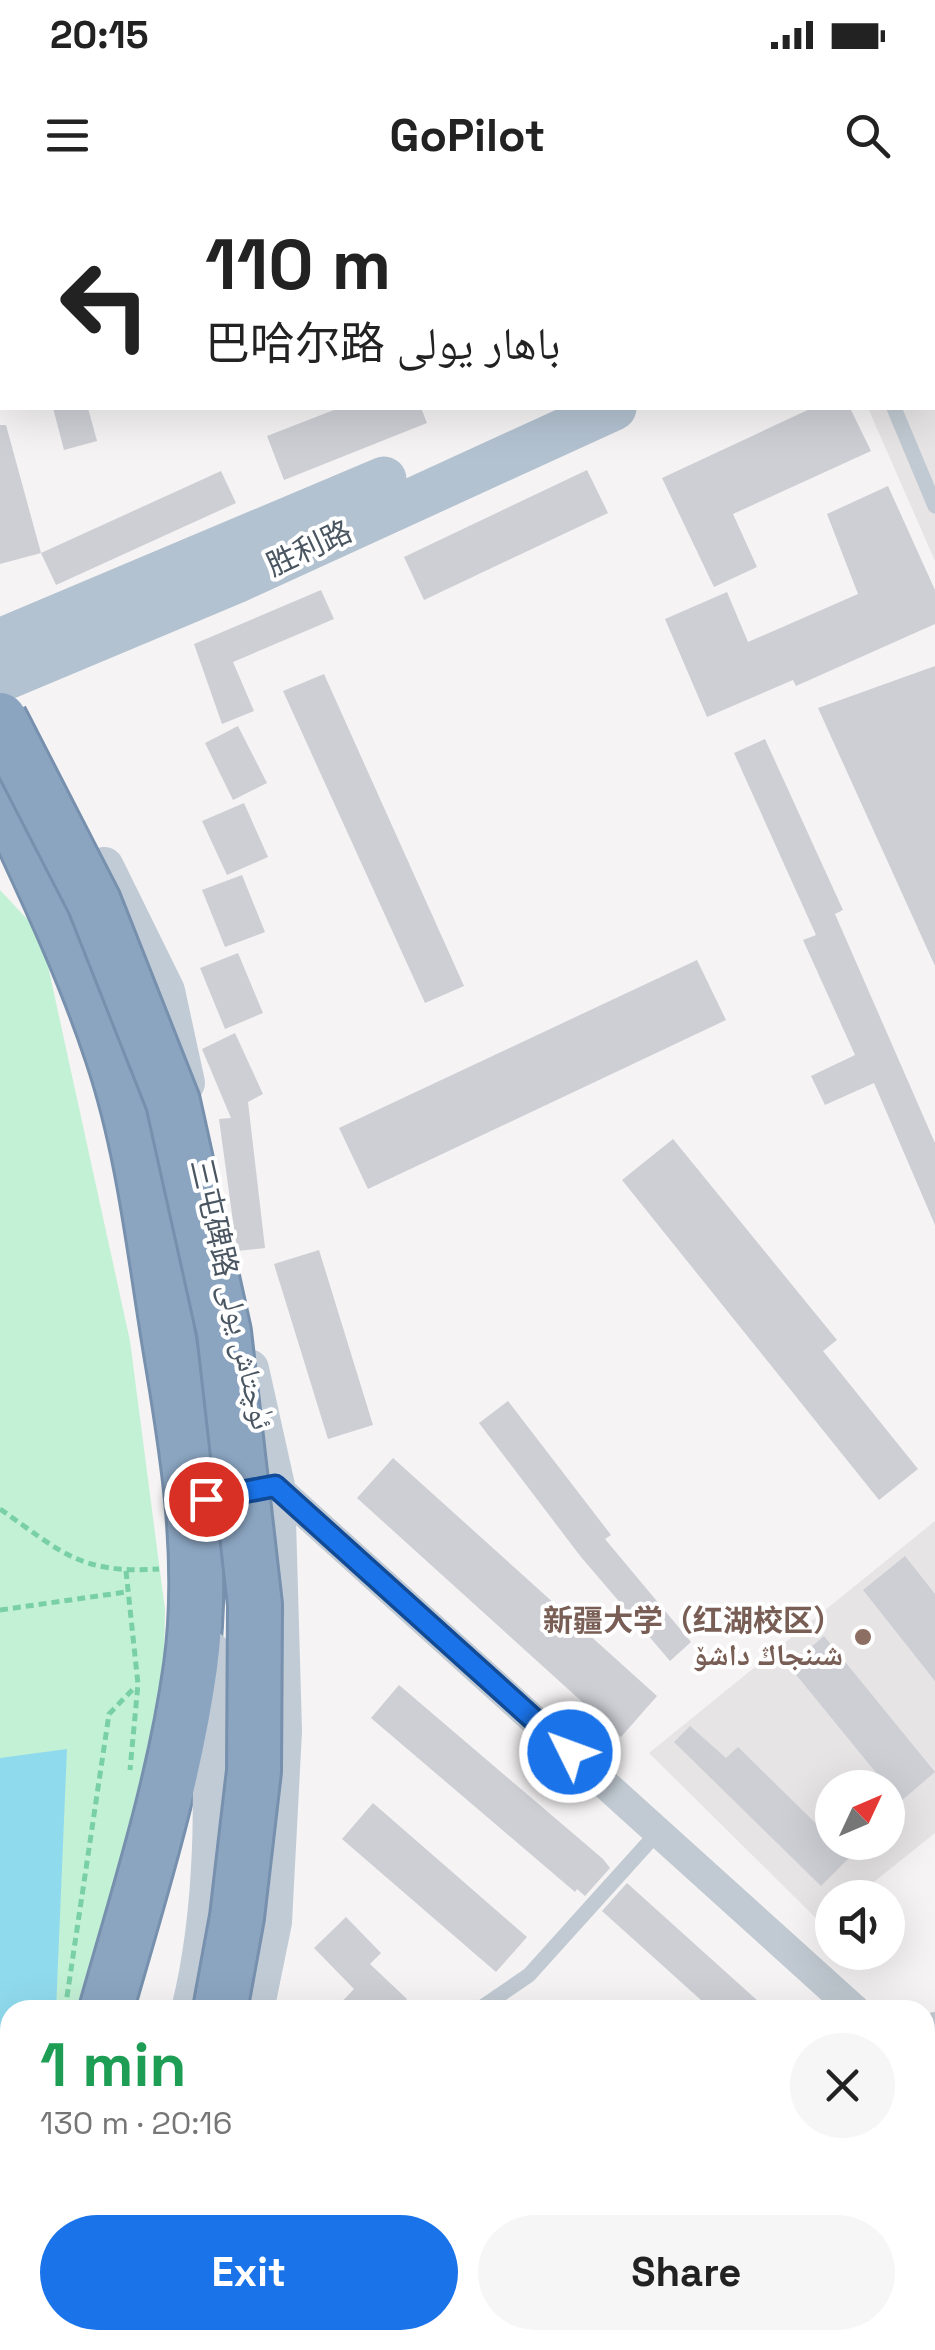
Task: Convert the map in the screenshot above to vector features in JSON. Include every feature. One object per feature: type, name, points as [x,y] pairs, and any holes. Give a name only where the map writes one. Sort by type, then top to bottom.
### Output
[{"type":"highway","points":[[0,719],[94,902],[173,1102],[224,1332],[255,1605],[254,1771],[237,1918],[222,2000]]},
{"type":"highway","points":[[0,790],[76,956],[114,1057],[143,1182],[184,1432],[198,1562],[192,1663],[178,1738],[109,2000]]},
{"type":"main road","name":"胜利路","points":[[0,641],[541,410]]},
{"type":"main road","name":"胜利路","points":[[0,679],[236,581],[610,410]]},
{"type":"main road","name":"三屯碑路 ئۈچتاش يولى","points":[[0,679],[104,866],[164,991],[275,1486],[282,1731],[272,1922],[256,2000]]},
{"type":"main road","name":"三屯碑路 ئۈچتاش يولى","points":[[0,769],[128,1021],[161,1202],[206,1499],[214,1818],[199,1978],[194,2000]]},
{"type":"street","points":[[206,1499],[275,1486],[844,2000]]},
{"type":"lane","points":[[895,410],[935,506]]},
{"type":"lane","points":[[492,2000],[528,1974],[658,1832]]},
{"type":"path","points":[[0,1508],[78,1563],[126,1571],[171,1568]]},
{"type":"path","points":[[126,1571],[138,1684],[129,1778]]},
{"type":"path","points":[[0,1610],[126,1592]]},
{"type":"path","points":[[66,2000],[109,1714],[138,1684]]},
{"type":"shaded area","points":[[869,410],[935,410],[935,561]]},
{"type":"shaded area","name":"新疆大学（红湖校区） شىنجاڭ داشۆ","points":[[935,1521],[935,1833],[905,1857],[905,1770],[815,1770],[815,1860],[901,1860],[876,1880],[815,1880],[815,1917],[649,1753]]},
{"type":"green space","points":[[0,890],[41,934],[130,1341],[165,1610],[160,1841],[121,2000],[0,2000]]},
{"type":"water","points":[[67,1749],[56,2000],[0,2000],[0,1758]]},
{"type":"building","points":[[54,410],[89,410],[97,441],[64,450]]},
{"type":"building","points":[[334,410],[422,410],[427,423],[284,480],[267,436]]},
{"type":"building","points":[[808,410],[851,410],[871,451],[733,514],[757,567],[714,587],[662,478]]},
{"type":"building","points":[[0,425],[6,425],[41,553],[0,564]]},
{"type":"building","points":[[587,470],[608,513],[424,600],[404,557]]},
{"type":"building","points":[[221,471],[236,503],[56,585],[41,553]]},
{"type":"building","points":[[888,486],[935,590],[935,624],[796,686],[793,680],[707,717],[665,619],[727,592],[748,642],[858,594],[827,514]]},
{"type":"building","points":[[321,590],[334,619],[233,662],[254,711],[222,724],[194,644]]},
{"type":"building","points":[[935,666],[935,966],[818,708]]},
{"type":"building","points":[[324,674],[464,986],[425,1003],[283,691]]},
{"type":"building","points":[[238,726],[267,783],[233,800],[205,743]]},
{"type":"building","points":[[765,739],[843,910],[835,914],[935,1143],[935,1225],[874,1083],[825,1105],[811,1076],[855,1055],[803,940],[816,935],[734,753]]},
{"type":"building","points":[[244,803],[268,857],[227,875],[202,821]]},
{"type":"building","points":[[242,875],[265,932],[225,947],[202,890]]},
{"type":"building","points":[[238,953],[263,1013],[225,1029],[200,968]]},
{"type":"building","points":[[697,960],[726,1020],[368,1189],[339,1128]]},
{"type":"building","points":[[235,1033],[263,1094],[248,1102],[265,1248],[237,1251],[219,1119],[231,1118],[202,1049]]},
{"type":"building","points":[[673,1139],[837,1340],[823,1351],[918,1469],[879,1500],[622,1180]]},
{"type":"building","points":[[319,1250],[373,1425],[328,1439],[274,1264]]},
{"type":"building","points":[[508,1401],[611,1535],[605,1539],[691,1642],[670,1661],[581,1557],[479,1423]]},
{"type":"building","points":[[393,1458],[657,1696],[621,1737],[357,1498]]},
{"type":"building","points":[[905,1556],[935,1594],[935,1681],[863,1590]]},
{"type":"building","points":[[824,1636],[935,1772],[905,1798],[905,1770],[874,1770],[789,1666]]},
{"type":"building","points":[[399,1685],[603,1859],[610,1868],[585,1896],[577,1889],[575,1892],[371,1718]]},
{"type":"building","points":[[690,1726],[726,1758],[738,1747],[815,1823],[815,1860],[847,1860],[827,1880],[815,1880],[674,1742]]},
{"type":"building","points":[[373,1803],[527,1937],[496,1972],[342,1839]]},
{"type":"building","points":[[627,1883],[757,2000],[701,2000],[602,1911]]},
{"type":"building","points":[[346,1917],[381,1953],[370,1964],[407,1999],[344,2000],[354,1989],[314,1948]]},
{"type":"place","name":"新疆大学（红湖校区） شىنجاڭ داشۆ","points":[[863,1637]]},
{"type":"route","points":[[206,1499],[275,1486],[570,1752]]}]
